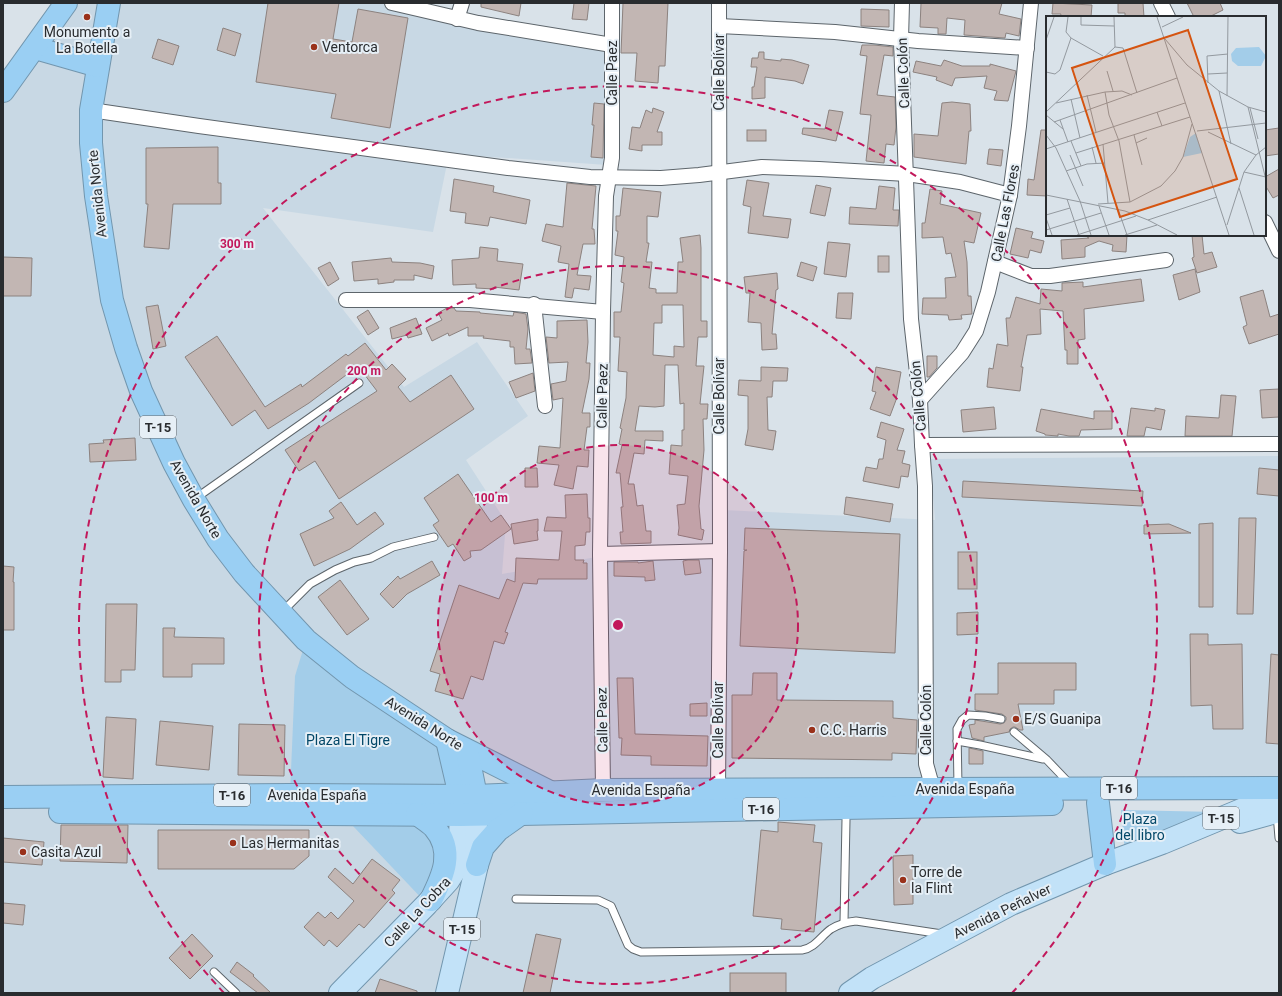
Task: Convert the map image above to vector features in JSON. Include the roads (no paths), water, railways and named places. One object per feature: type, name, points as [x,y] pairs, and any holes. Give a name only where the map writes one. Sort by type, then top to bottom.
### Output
[{"type":"highway","points":[[3,91],[66,3]]},
{"type":"highway","name":"Avenida Norte","points":[[109,3],[91,110],[91,143],[96,196],[112,300],[126,348],[141,391],[174,463],[194,500],[218,539],[244,573],[306,640],[352,677],[447,740],[551,792]]},
{"type":"highway","points":[[35,48],[98,66]]},
{"type":"highway","name":"T-15","points":[[447,740],[468,806]]},
{"type":"highway","name":"T-15","points":[[467,751],[468,806]]},
{"type":"highway","name":"Avenida España","points":[[3,811],[417,814],[551,792],[603,790],[958,789],[1273,807]]},
{"type":"highway","name":"Avenida España","points":[[3,797],[282,795],[468,806],[522,813],[1087,797],[1279,789]]},
{"type":"highway","name":"T-16","points":[[551,792],[588,812]]},
{"type":"highway","points":[[1087,797],[1106,864]]},
{"type":"highway","points":[[476,865],[483,847],[498,830],[522,813]]},
{"type":"highway","name":"T-15","points":[[417,814],[434,827],[442,839],[445,854],[445,868],[429,902]]},
{"type":"main road","name":"T-15","points":[[1273,807],[1279,789]]},
{"type":"main road","name":"T-15","points":[[447,993],[476,865],[468,806]]},
{"type":"main road","name":"Calle La Cobra","points":[[340,993],[448,881],[455,870],[459,856],[468,806]]},
{"type":"main road","name":"Avenida Peñalver","points":[[850,993],[872,978],[1011,904],[1106,864],[1273,807]]},
{"type":"main road","name":"T-15","points":[[429,902],[449,902],[457,906],[461,914],[460,938]]},
{"type":"street","points":[[392,3],[457,19],[612,45]]},
{"type":"street","points":[[457,19],[462,3]]},
{"type":"street","name":"Calle Paez","points":[[603,790],[600,554],[606,196],[612,158],[612,3]]},
{"type":"street","name":"Calle Bolívar","points":[[718,790],[720,551],[718,172],[719,3]]},
{"type":"street","name":"Calle Colón","points":[[902,3],[911,319],[920,400],[925,486],[926,764],[933,789]]},
{"type":"street","name":"Calle Las Flores","points":[[920,400],[962,353],[976,330],[988,292],[1010,195],[1032,3]]},
{"type":"street","points":[[1161,3],[1168,16]]},
{"type":"street","points":[[719,26],[835,32],[902,40],[1027,48]]},
{"type":"street","points":[[91,110],[501,167],[590,177],[661,178],[762,167],[906,174],[960,182],[1010,195]]},
{"type":"street","points":[[1266,224],[1279,251]]},
{"type":"street","points":[[995,262],[1031,276],[1050,276],[1166,260]]},
{"type":"street","points":[[346,300],[470,300],[534,304],[603,312]]},
{"type":"street","points":[[534,304],[545,406]]},
{"type":"street","points":[[922,445],[1279,444]]},
{"type":"street","points":[[600,554],[720,551]]},
{"type":"lane","points":[[194,500],[359,383]]},
{"type":"lane","points":[[280,613],[310,584],[335,570],[354,562],[370,558],[393,547],[434,537]]},
{"type":"lane","points":[[958,789],[957,729],[962,720],[968,715],[1001,719]]},
{"type":"lane","points":[[1014,732],[1087,797]]},
{"type":"lane","points":[[957,742],[980,745],[1047,760]]},
{"type":"lane","points":[[1273,807],[1279,838]]},
{"type":"lane","points":[[844,922],[846,820]]},
{"type":"lane","points":[[516,899],[598,900],[611,906],[628,945],[640,952],[802,950],[812,948],[831,929],[844,922],[856,921],[951,936]]},
{"type":"lane","points":[[214,972],[236,993]]},
{"type":"place","name":"Monumento a La Botella","points":[[87,17]]},
{"type":"place","name":"Ventorca","points":[[314,47]]},
{"type":"place","name":"E/S Guanipa","points":[[1016,719]]},
{"type":"place","name":"C.C. Harris","points":[[812,730]]},
{"type":"place","name":"Las Hermanitas","points":[[233,843]]},
{"type":"place","name":"Casita Azul","points":[[23,852]]},
{"type":"place","name":"Torre de la Flint","points":[[903,880]]},
{"type":"park label","name":"Plaza El Tigre","points":[[348,740]]},
{"type":"park label","name":"Plaza del libro","points":[[1140,828]]}]
